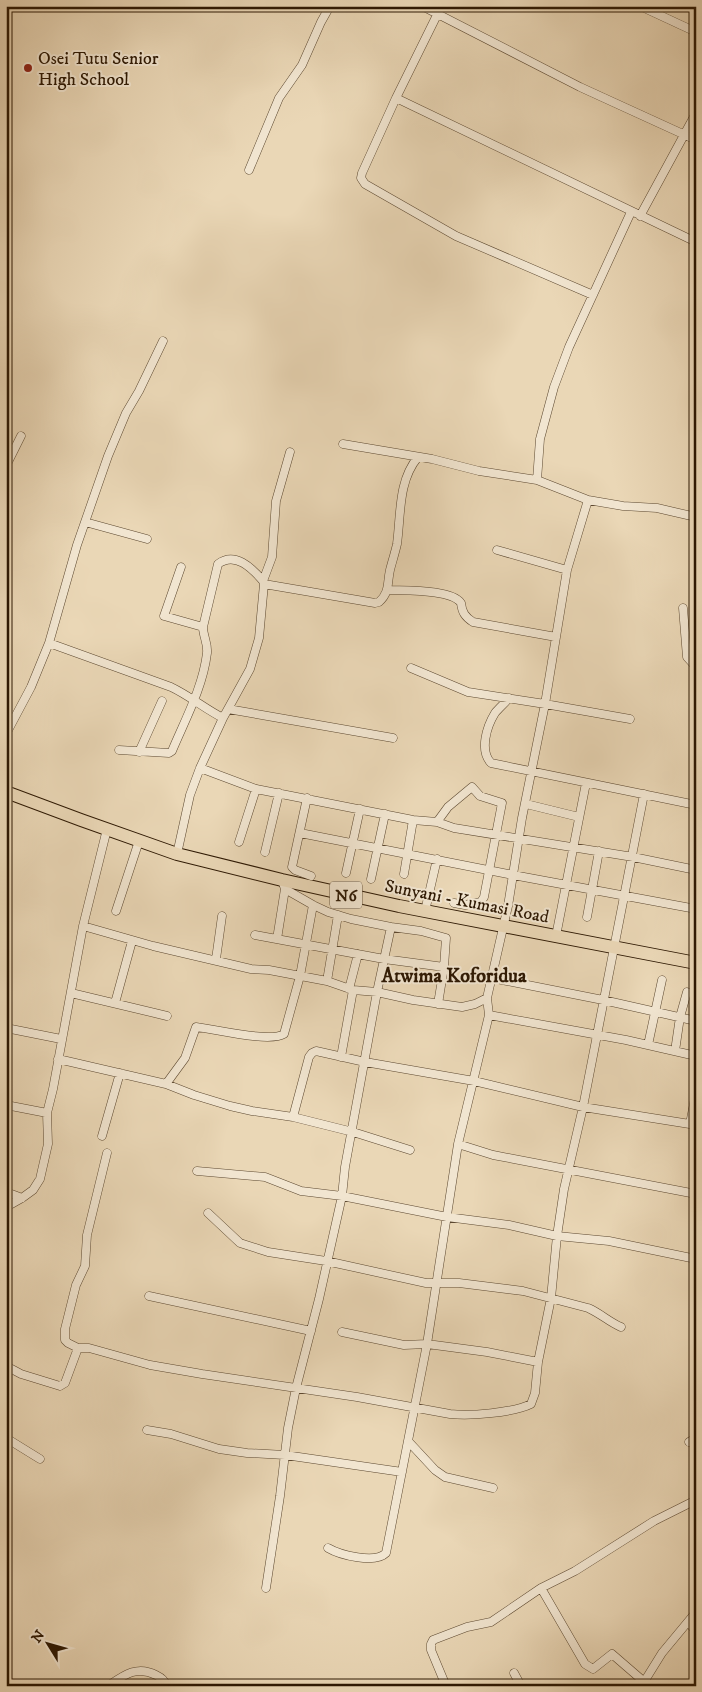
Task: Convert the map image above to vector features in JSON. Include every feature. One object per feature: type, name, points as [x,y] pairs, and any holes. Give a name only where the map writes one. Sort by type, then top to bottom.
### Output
[{"type":"main road","name":"Sunyani - Kumasi Road","points":[[8,794],[177,854],[283,885],[504,925],[696,963]]},
{"type":"street","points":[[249,170],[280,98],[302,64],[330,6]]},
{"type":"street","points":[[422,6],[580,87],[696,140]]},
{"type":"street","points":[[640,6],[651,9],[696,32]]},
{"type":"street","points":[[437,15],[362,173],[365,184],[456,236],[593,295]]},
{"type":"street","points":[[396,98],[696,242]]},
{"type":"street","points":[[640,216],[696,113]]},
{"type":"street","points":[[537,480],[540,439],[554,386],[593,295],[632,212]]},
{"type":"street","points":[[6,734],[27,695],[49,644],[85,522],[108,456],[126,413],[139,391],[162,341]]},
{"type":"street","points":[[6,466],[21,436]]},
{"type":"street","points":[[343,444],[418,457],[480,471],[537,480],[588,500],[623,506],[657,508],[696,516]]},
{"type":"street","points":[[177,854],[190,795],[200,768],[223,718],[250,669],[256,651],[264,582],[272,557],[276,501],[290,452]]},
{"type":"street","points":[[119,750],[161,753],[170,753],[172,751],[194,700],[207,654],[208,646],[203,633],[203,627],[218,564],[221,562],[235,559],[242,562],[251,567],[264,582],[375,603],[379,602],[388,590],[406,477],[410,467],[418,457]]},
{"type":"street","points":[[328,1548],[343,1556],[375,1558],[382,1557],[386,1553],[427,1344],[458,1144],[489,1015],[487,998],[504,925],[533,770],[567,570],[588,500]]},
{"type":"street","points":[[85,522],[147,538]]},
{"type":"street","points":[[497,550],[567,570]]},
{"type":"street","points":[[181,567],[164,616],[203,627]]},
{"type":"street","points":[[388,590],[420,591],[453,596],[461,603],[462,612],[473,622],[556,637]]},
{"type":"street","points":[[683,608],[687,657],[696,667]]},
{"type":"street","points":[[49,644],[171,687],[223,718]]},
{"type":"street","points":[[411,668],[468,692],[630,719]]},
{"type":"street","points":[[510,698],[495,713],[486,733],[485,747],[490,763],[533,770],[696,805]]},
{"type":"street","points":[[139,752],[162,700]]},
{"type":"street","points":[[228,709],[392,738]]},
{"type":"street","points":[[200,768],[256,789],[414,820],[437,822],[454,828],[599,851],[696,870]]},
{"type":"street","points":[[556,936],[586,782]]},
{"type":"street","points":[[437,822],[448,807],[473,788],[480,796],[502,803],[484,897],[481,902],[464,905],[454,903]]},
{"type":"street","points":[[239,842],[256,789]]},
{"type":"street","points":[[265,852],[279,793]]},
{"type":"street","points":[[107,1152],[88,1235],[84,1266],[76,1285],[65,1329],[65,1340],[68,1343],[78,1348],[89,1348],[150,1365],[193,1373],[462,1415],[489,1413],[526,1407],[531,1404],[534,1400],[538,1362],[551,1298],[564,1189],[583,1107],[644,794]]},
{"type":"street","points":[[307,798],[292,867],[311,876]]},
{"type":"street","points":[[526,804],[579,817]]},
{"type":"street","points":[[346,872],[360,809]]},
{"type":"street","points":[[371,879],[385,814]]},
{"type":"street","points":[[404,874],[414,820]]},
{"type":"street","points":[[6,1207],[33,1190],[42,1172],[48,1144],[47,1113],[61,1039],[83,926],[107,829]]},
{"type":"street","points":[[300,833],[513,875],[696,908]]},
{"type":"street","points":[[116,911],[139,841]]},
{"type":"street","points":[[587,917],[599,851]]},
{"type":"street","points":[[425,911],[437,860]]},
{"type":"street","points":[[277,939],[283,885],[312,905],[338,915],[444,936],[447,941],[438,1004]]},
{"type":"street","points":[[166,1084],[185,1058],[196,1027],[263,1037],[282,1036],[300,976],[312,905]]},
{"type":"street","points":[[327,981],[338,915]]},
{"type":"street","points":[[216,959],[222,916]]},
{"type":"street","points":[[83,926],[132,941],[216,959],[251,969],[327,981],[351,989],[462,1007],[475,1004],[487,998]]},
{"type":"street","points":[[266,1588],[296,1388],[342,1196],[345,1167],[391,927]]},
{"type":"street","points":[[255,935],[384,959],[444,967]]},
{"type":"street","points":[[115,1003],[132,941]]},
{"type":"street","points":[[341,1057],[358,954]]},
{"type":"street","points":[[492,978],[696,1021]]},
{"type":"street","points":[[648,1044],[662,980]]},
{"type":"street","points":[[71,992],[167,1016]]},
{"type":"street","points":[[674,1051],[687,992]]},
{"type":"street","points":[[489,1015],[648,1044],[696,1056]]},
{"type":"street","points":[[6,1028],[61,1039]]},
{"type":"street","points":[[294,1117],[307,1062],[312,1053],[316,1051],[365,1062],[474,1081],[583,1107],[693,1125],[696,1093]]},
{"type":"street","points":[[58,1059],[166,1084],[230,1106],[294,1117],[353,1132],[410,1150]]},
{"type":"street","points":[[102,1136],[120,1073]]},
{"type":"street","points":[[6,1105],[47,1113]]},
{"type":"street","points":[[458,1144],[493,1155],[696,1194]]},
{"type":"street","points":[[197,1171],[265,1177],[301,1191],[342,1196],[447,1217],[509,1225],[557,1236],[609,1241],[696,1259]]},
{"type":"street","points":[[6,1192],[22,1198]]},
{"type":"street","points":[[208,1213],[240,1243],[268,1252],[326,1261],[416,1281],[497,1287],[551,1298],[588,1308],[611,1323],[621,1327]]},
{"type":"street","points":[[149,1296],[311,1331]]},
{"type":"street","points":[[342,1332],[404,1345],[427,1344],[487,1352],[538,1362]]},
{"type":"street","points":[[6,1366],[21,1374],[60,1386],[65,1383],[78,1348]]},
{"type":"street","points":[[147,1430],[171,1434],[219,1449],[285,1455],[402,1472]]},
{"type":"street","points":[[6,1438],[40,1459]]},
{"type":"street","points":[[409,1442],[435,1470],[445,1477],[492,1488]]},
{"type":"street","points":[[446,1686],[431,1650],[433,1640],[467,1627],[491,1622],[541,1588],[575,1571],[642,1529],[696,1500]]},
{"type":"street","points":[[541,1588],[590,1668],[593,1669],[612,1654],[646,1684],[662,1653],[696,1612]]},
{"type":"street","points":[[688,1622],[696,1631]]},
{"type":"street","points":[[108,1686],[134,1670],[147,1670],[164,1679],[167,1686]]},
{"type":"street","points":[[514,1673],[522,1686]]},
{"type":"place","name":"Osei Tutu Senior High School","points":[[28,68]]},
{"type":"district","name":"Atwima Koforidua","points":[[454,975]]}]
